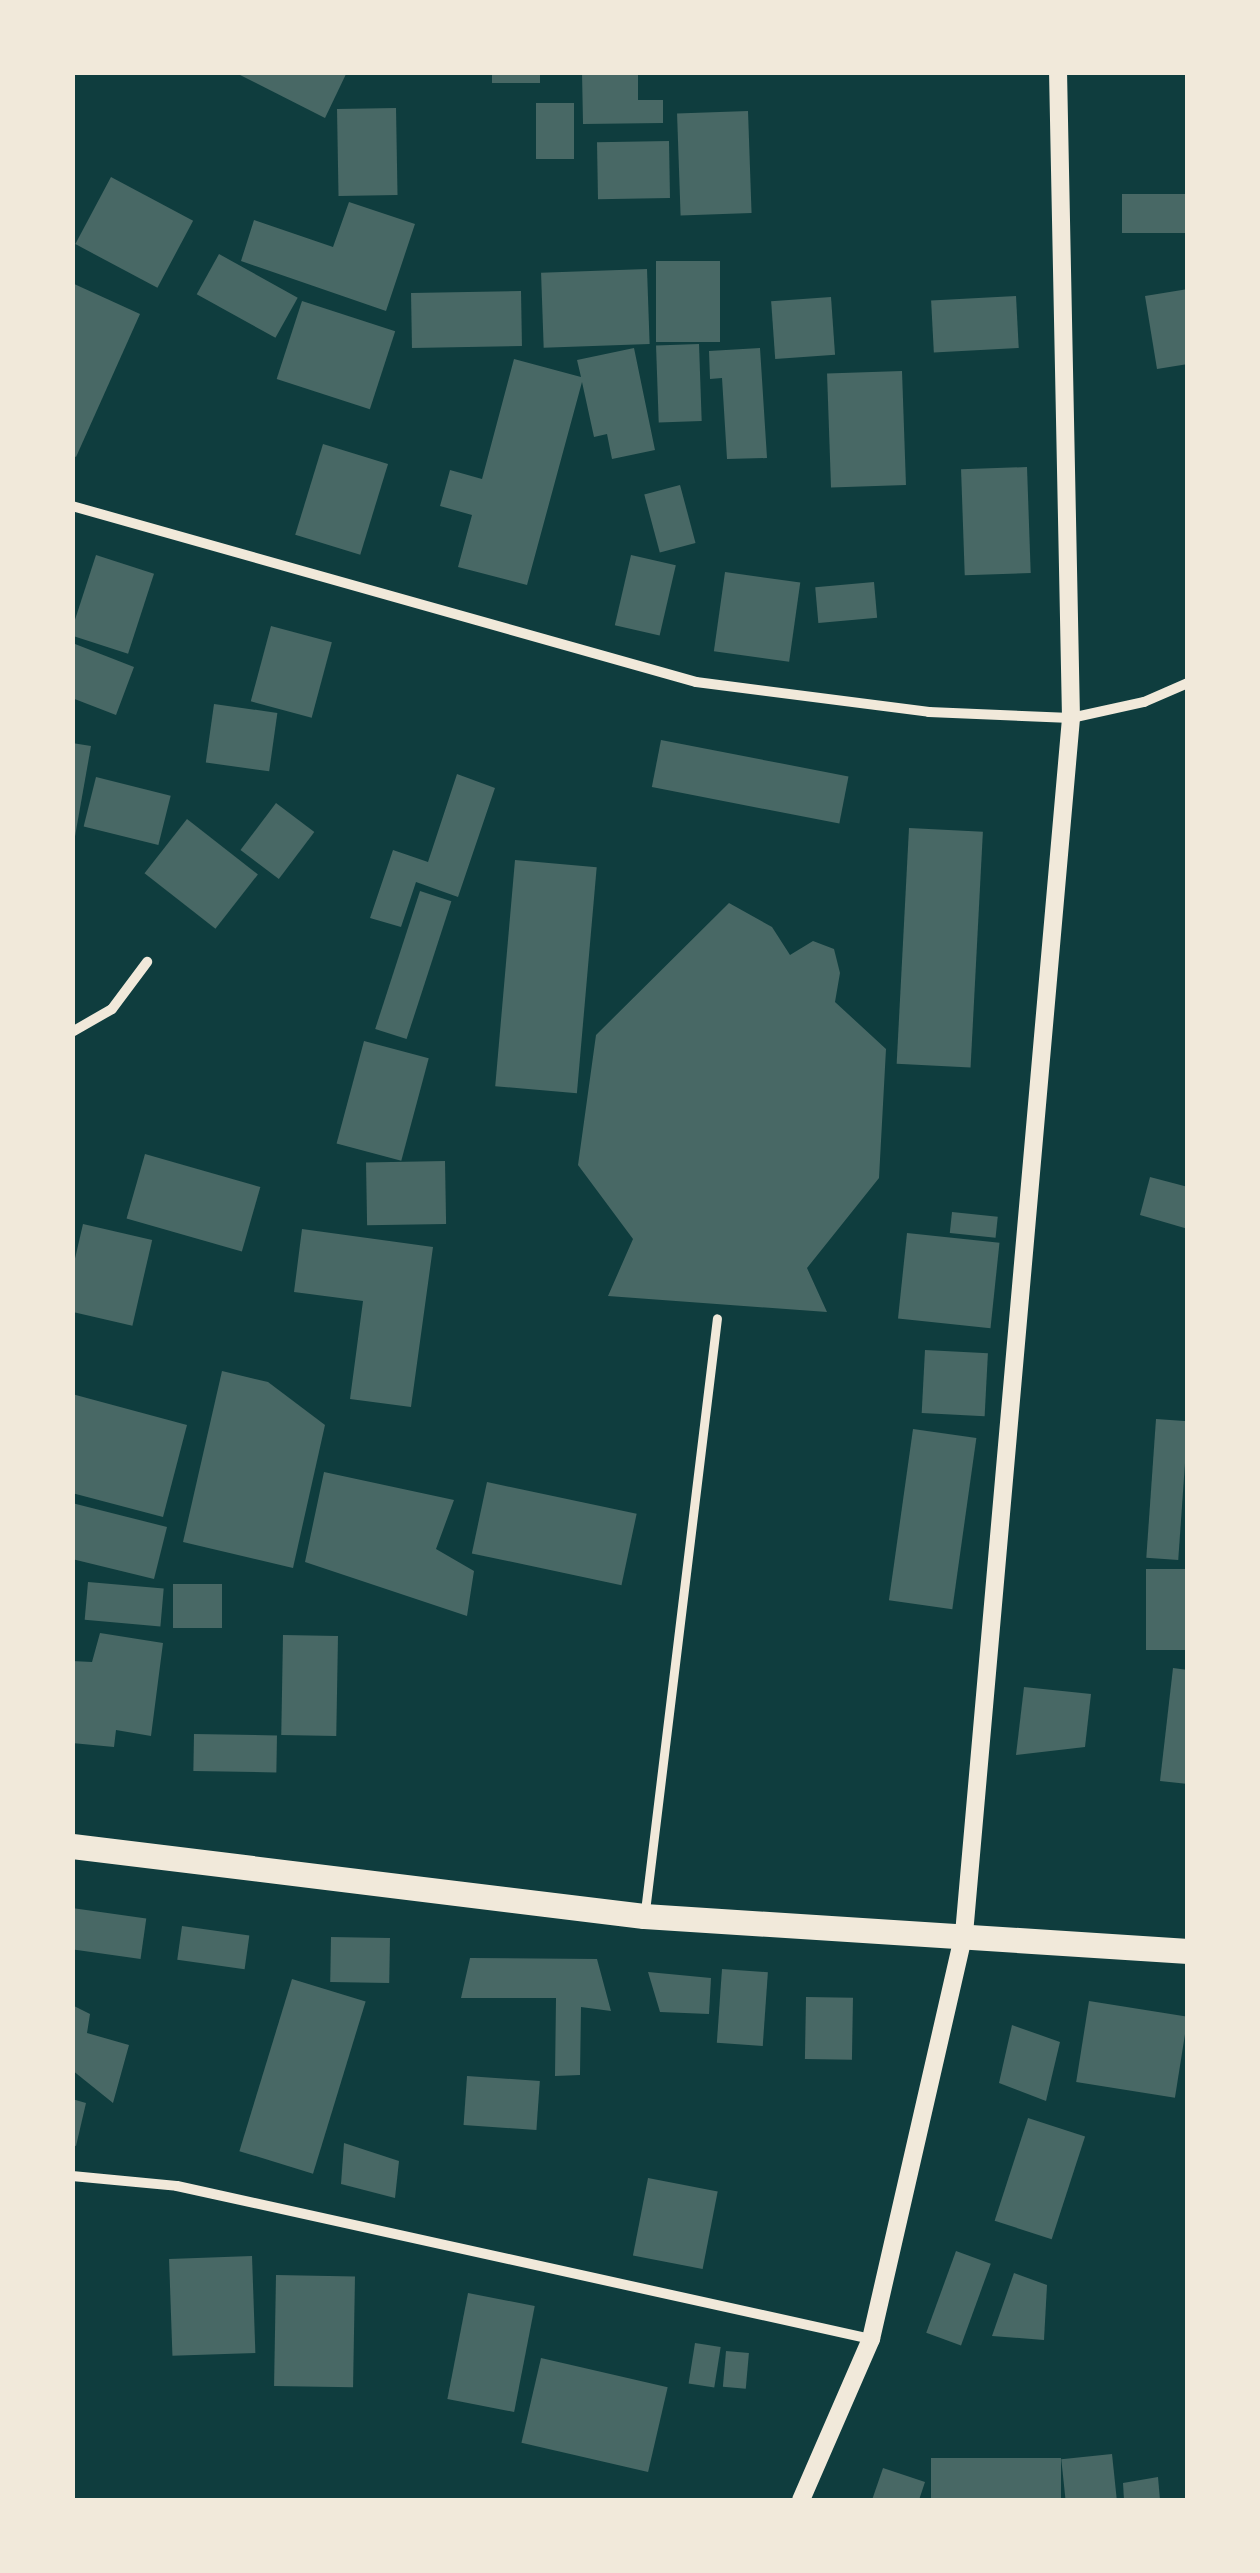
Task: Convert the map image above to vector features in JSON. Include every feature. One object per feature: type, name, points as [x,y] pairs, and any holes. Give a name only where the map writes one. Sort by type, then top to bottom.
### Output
[{"type":"main road","points":[[72,1846],[644,1916],[1188,1950]]},
{"type":"street","points":[[800,2500],[871,2338],[964,1934],[1070,718],[1058,72]]},
{"type":"street","points":[[72,506],[696,682],[929,712],[1070,718],[1144,702],[1188,684]]},
{"type":"street","points":[[72,1032],[112,1009],[147,962]]},
{"type":"street","points":[[644,1916],[718,1318]]},
{"type":"street","points":[[72,2176],[177,2186],[871,2338]]},
{"type":"building","points":[[234,72],[347,72],[325,118]]},
{"type":"building","points":[[492,72],[540,72],[540,83],[492,83]]},
{"type":"building","points":[[582,72],[638,72],[638,100],[663,100],[663,123],[583,124]]},
{"type":"building","points":[[536,103],[574,103],[574,159],[536,159]]},
{"type":"building","points":[[396,108],[398,195],[339,196],[337,109]]},
{"type":"building","points":[[748,111],[752,213],[681,215],[677,113]]},
{"type":"building","points":[[669,141],[670,198],[598,199],[597,142]]},
{"type":"building","points":[[111,177],[193,221],[157,288],[75,244]]},
{"type":"building","points":[[1122,194],[1188,194],[1188,233],[1122,233]]},
{"type":"building","points":[[349,202],[415,224],[386,311],[241,261],[254,220],[333,247]]},
{"type":"building","points":[[219,254],[298,298],[275,338],[197,294]]},
{"type":"building","points":[[656,261],[720,261],[720,342],[656,342]]},
{"type":"building","points":[[647,269],[650,344],[544,348],[541,273]]},
{"type":"building","points":[[72,283],[140,314],[76,457],[72,455]]},
{"type":"building","points":[[1188,289],[1188,364],[1157,369],[1145,296]]},
{"type":"building","points":[[521,291],[522,346],[412,348],[411,293]]},
{"type":"building","points":[[1016,296],[1019,348],[934,352],[931,300]]},
{"type":"building","points":[[831,297],[835,355],[775,359],[771,301]]},
{"type":"building","points":[[302,301],[395,331],[370,409],[277,379]]},
{"type":"building","points":[[699,344],[702,421],[659,422],[656,346]]},
{"type":"building","points":[[634,348],[655,450],[612,459],[607,434],[594,437],[582,382],[527,585],[458,567],[472,515],[440,506],[450,470],[482,479],[514,359],[581,377],[577,360]]},
{"type":"building","points":[[760,348],[767,458],[727,459],[722,378],[710,379],[709,351]]},
{"type":"building","points":[[902,371],[906,485],[831,488],[827,374]]},
{"type":"building","points":[[323,444],[388,464],[360,555],[295,535]]},
{"type":"building","points":[[1027,467],[1031,573],[965,575],[961,469]]},
{"type":"building","points":[[680,485],[696,543],[660,553],[644,495]]},
{"type":"building","points":[[96,555],[154,574],[128,654],[72,636]]},
{"type":"building","points":[[631,555],[676,565],[660,636],[615,625]]},
{"type":"building","points":[[725,572],[800,583],[789,662],[714,651]]},
{"type":"building","points":[[874,582],[877,618],[818,623],[815,587]]},
{"type":"building","points":[[271,626],[332,642],[312,718],[251,701]]},
{"type":"building","points":[[75,644],[134,667],[116,715],[72,698]]},
{"type":"building","points":[[214,704],[277,713],[269,771],[206,762]]},
{"type":"building","points":[[661,740],[848,776],[839,824],[652,787]]},
{"type":"building","points":[[72,743],[91,746],[74,842],[72,842]]},
{"type":"building","points":[[457,774],[495,788],[458,897],[416,882],[401,927],[370,918],[393,850],[428,862]]},
{"type":"building","points":[[96,777],[171,796],[158,845],[84,826]]},
{"type":"building","points":[[276,803],[314,832],[279,879],[240,850]]},
{"type":"building","points":[[187,819],[258,874],[215,929],[145,873]]},
{"type":"building","points":[[909,828],[983,832],[971,1068],[897,1064]]},
{"type":"building","points":[[515,860],[597,867],[577,1093],[495,1086]]},
{"type":"building","points":[[420,891],[451,901],[407,1039],[375,1029]]},
{"type":"building","points":[[729,903],[772,927],[790,955],[813,941],[834,949],[840,973],[835,1002],[886,1049],[879,1178],[807,1268],[827,1312],[608,1296],[633,1239],[578,1165],[596,1035]]},
{"type":"building","points":[[364,1041],[429,1058],[401,1161],[337,1143]]},
{"type":"building","points":[[145,1154],[260,1187],[242,1251],[127,1218]]},
{"type":"building","points":[[445,1161],[446,1224],[367,1225],[366,1162]]},
{"type":"building","points":[[1150,1177],[1188,1187],[1188,1229],[1140,1215]]},
{"type":"building","points":[[952,1212],[998,1217],[996,1238],[950,1233]]},
{"type":"building","points":[[83,1224],[152,1240],[132,1326],[72,1312],[72,1272]]},
{"type":"building","points":[[302,1229],[433,1247],[411,1407],[350,1399],[363,1301],[294,1292]]},
{"type":"building","points":[[907,1233],[999,1243],[991,1328],[898,1319]]},
{"type":"building","points":[[925,1350],[988,1353],[985,1416],[922,1413]]},
{"type":"building","points":[[222,1371],[268,1382],[325,1425],[293,1568],[183,1542]]},
{"type":"building","points":[[72,1394],[187,1425],[163,1517],[72,1493]]},
{"type":"building","points":[[1156,1419],[1188,1421],[1178,1560],[1146,1558]]},
{"type":"building","points":[[913,1429],[976,1438],[952,1609],[889,1600]]},
{"type":"building","points":[[324,1472],[454,1500],[436,1549],[474,1571],[467,1616],[305,1562]]},
{"type":"building","points":[[487,1482],[637,1514],[621,1585],[472,1553]]},
{"type":"building","points":[[72,1503],[167,1527],[154,1579],[72,1559]]},
{"type":"building","points":[[1146,1569],[1188,1569],[1188,1650],[1146,1650]]},
{"type":"building","points":[[88,1582],[164,1589],[160,1626],[85,1620]]},
{"type":"building","points":[[173,1584],[222,1584],[222,1628],[173,1628]]},
{"type":"building","points":[[100,1633],[163,1643],[151,1736],[116,1730],[114,1747],[72,1743],[72,1661],[92,1662]]},
{"type":"building","points":[[283,1635],[338,1636],[336,1736],[281,1735]]},
{"type":"building","points":[[1173,1668],[1188,1670],[1188,1784],[1160,1781]]},
{"type":"building","points":[[1024,1687],[1091,1694],[1085,1747],[1016,1755]]},
{"type":"building","points":[[194,1734],[277,1735],[276,1772],[193,1771]]},
{"type":"building","points":[[72,1908],[146,1918],[141,1959],[72,1949]]},
{"type":"building","points":[[182,1926],[249,1935],[245,1969],[177,1960]]},
{"type":"building","points":[[331,1937],[390,1938],[389,1983],[330,1982]]},
{"type":"building","points":[[470,1958],[597,1959],[611,2011],[581,2007],[580,2075],[555,2076],[556,1998],[461,1998]]},
{"type":"building","points":[[722,1969],[768,1972],[763,2046],[717,2043]]},
{"type":"building","points":[[648,1972],[711,1978],[709,2014],[660,2012]]},
{"type":"building","points":[[292,1979],[366,2002],[313,2174],[239,2151]]},
{"type":"building","points":[[806,1997],[853,1998],[852,2060],[805,2059]]},
{"type":"building","points":[[1089,2001],[1188,2017],[1175,2098],[1076,2082]]},
{"type":"building","points":[[72,2005],[90,2014],[87,2033],[129,2045],[113,2103],[72,2070]]},
{"type":"building","points":[[1012,2025],[1060,2042],[1046,2101],[999,2083]]},
{"type":"building","points":[[467,2076],[540,2081],[536,2130],[464,2125]]},
{"type":"building","points":[[72,2099],[86,2103],[76,2146],[72,2145]]},
{"type":"building","points":[[1028,2118],[1085,2137],[1052,2239],[995,2221]]},
{"type":"building","points":[[344,2143],[399,2161],[395,2198],[341,2184]]},
{"type":"building","points":[[648,2178],[718,2192],[703,2269],[633,2256]]},
{"type":"building","points":[[956,2251],[991,2264],[961,2345],[926,2333]]},
{"type":"building","points":[[252,2256],[255,2353],[172,2356],[169,2259]]},
{"type":"building","points":[[1014,2273],[1047,2285],[1044,2340],[992,2336]]},
{"type":"building","points":[[276,2275],[355,2276],[353,2387],[274,2386]]},
{"type":"building","points":[[468,2293],[535,2306],[514,2412],[447,2399]]},
{"type":"building","points":[[695,2343],[721,2347],[714,2388],[689,2383]]},
{"type":"building","points":[[726,2351],[749,2353],[746,2389],[723,2387]]},
{"type":"building","points":[[541,2358],[668,2387],[648,2472],[521,2443]]},
{"type":"building","points":[[1112,2454],[1117,2500],[1066,2500],[1061,2459]]},
{"type":"building","points":[[931,2458],[1061,2458],[1061,2500],[931,2500]]},
{"type":"building","points":[[883,2468],[925,2482],[919,2500],[872,2500]]},
{"type":"building","points":[[1158,2477],[1160,2500],[1124,2500],[1123,2483]]}]
